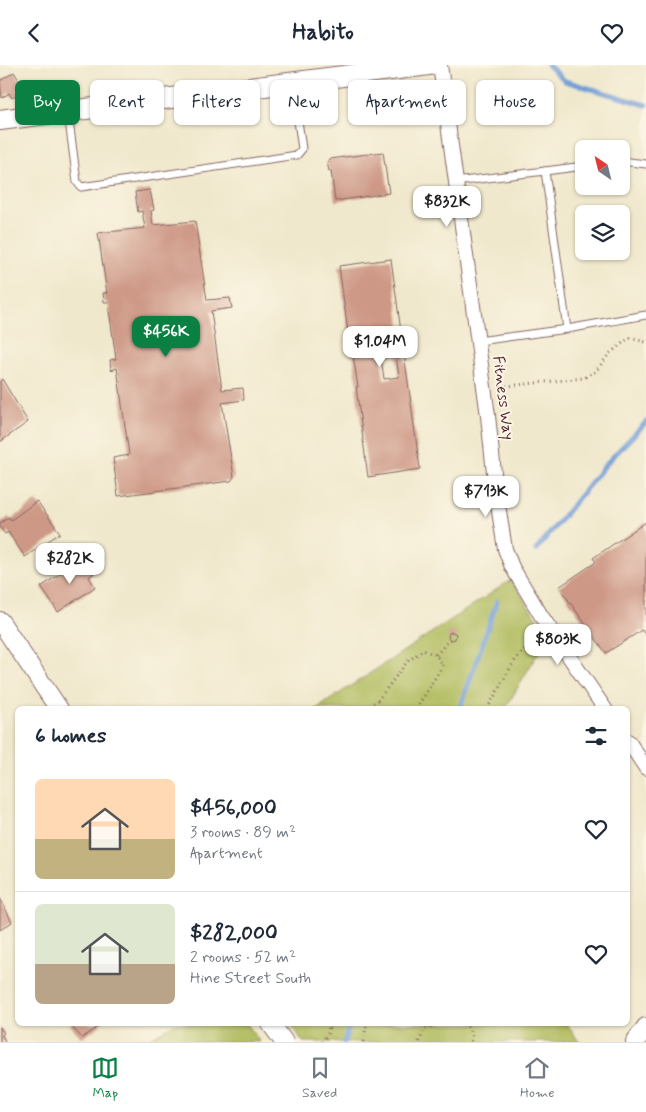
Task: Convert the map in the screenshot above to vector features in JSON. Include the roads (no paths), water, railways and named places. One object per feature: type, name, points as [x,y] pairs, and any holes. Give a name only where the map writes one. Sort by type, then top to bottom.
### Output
[{"type":"main road","points":[[316,80],[429,65]]},
{"type":"main road","points":[[80,108],[270,86]]},
{"type":"main road","points":[[0,120],[15,118]]},
{"type":"street","name":"Fitness Way","points":[[440,65],[478,341],[496,492],[506,549],[512,567],[542,617],[603,706]]},
{"type":"street","points":[[0,621],[57,706]]},
{"type":"street","points":[[630,744],[646,768]]},
{"type":"street","points":[[273,1026],[284,1042]]},
{"type":"street","points":[[635,1042],[646,1027]]},
{"type":"lane","points":[[69,125],[77,182],[81,187],[297,155],[302,149],[299,125]]},
{"type":"lane","points":[[630,162],[646,164]]},
{"type":"lane","points":[[455,182],[575,167]]},
{"type":"lane","points":[[545,171],[567,329]]},
{"type":"lane","points":[[478,341],[567,329],[646,315]]},
{"type":"waterway","points":[[548,65],[565,81],[646,105]]},
{"type":"waterway","points":[[536,550],[606,464],[646,422]]},
{"type":"waterway","points":[[461,706],[497,601]]},
{"type":"waterway","points":[[344,1042],[349,1026]]}]
